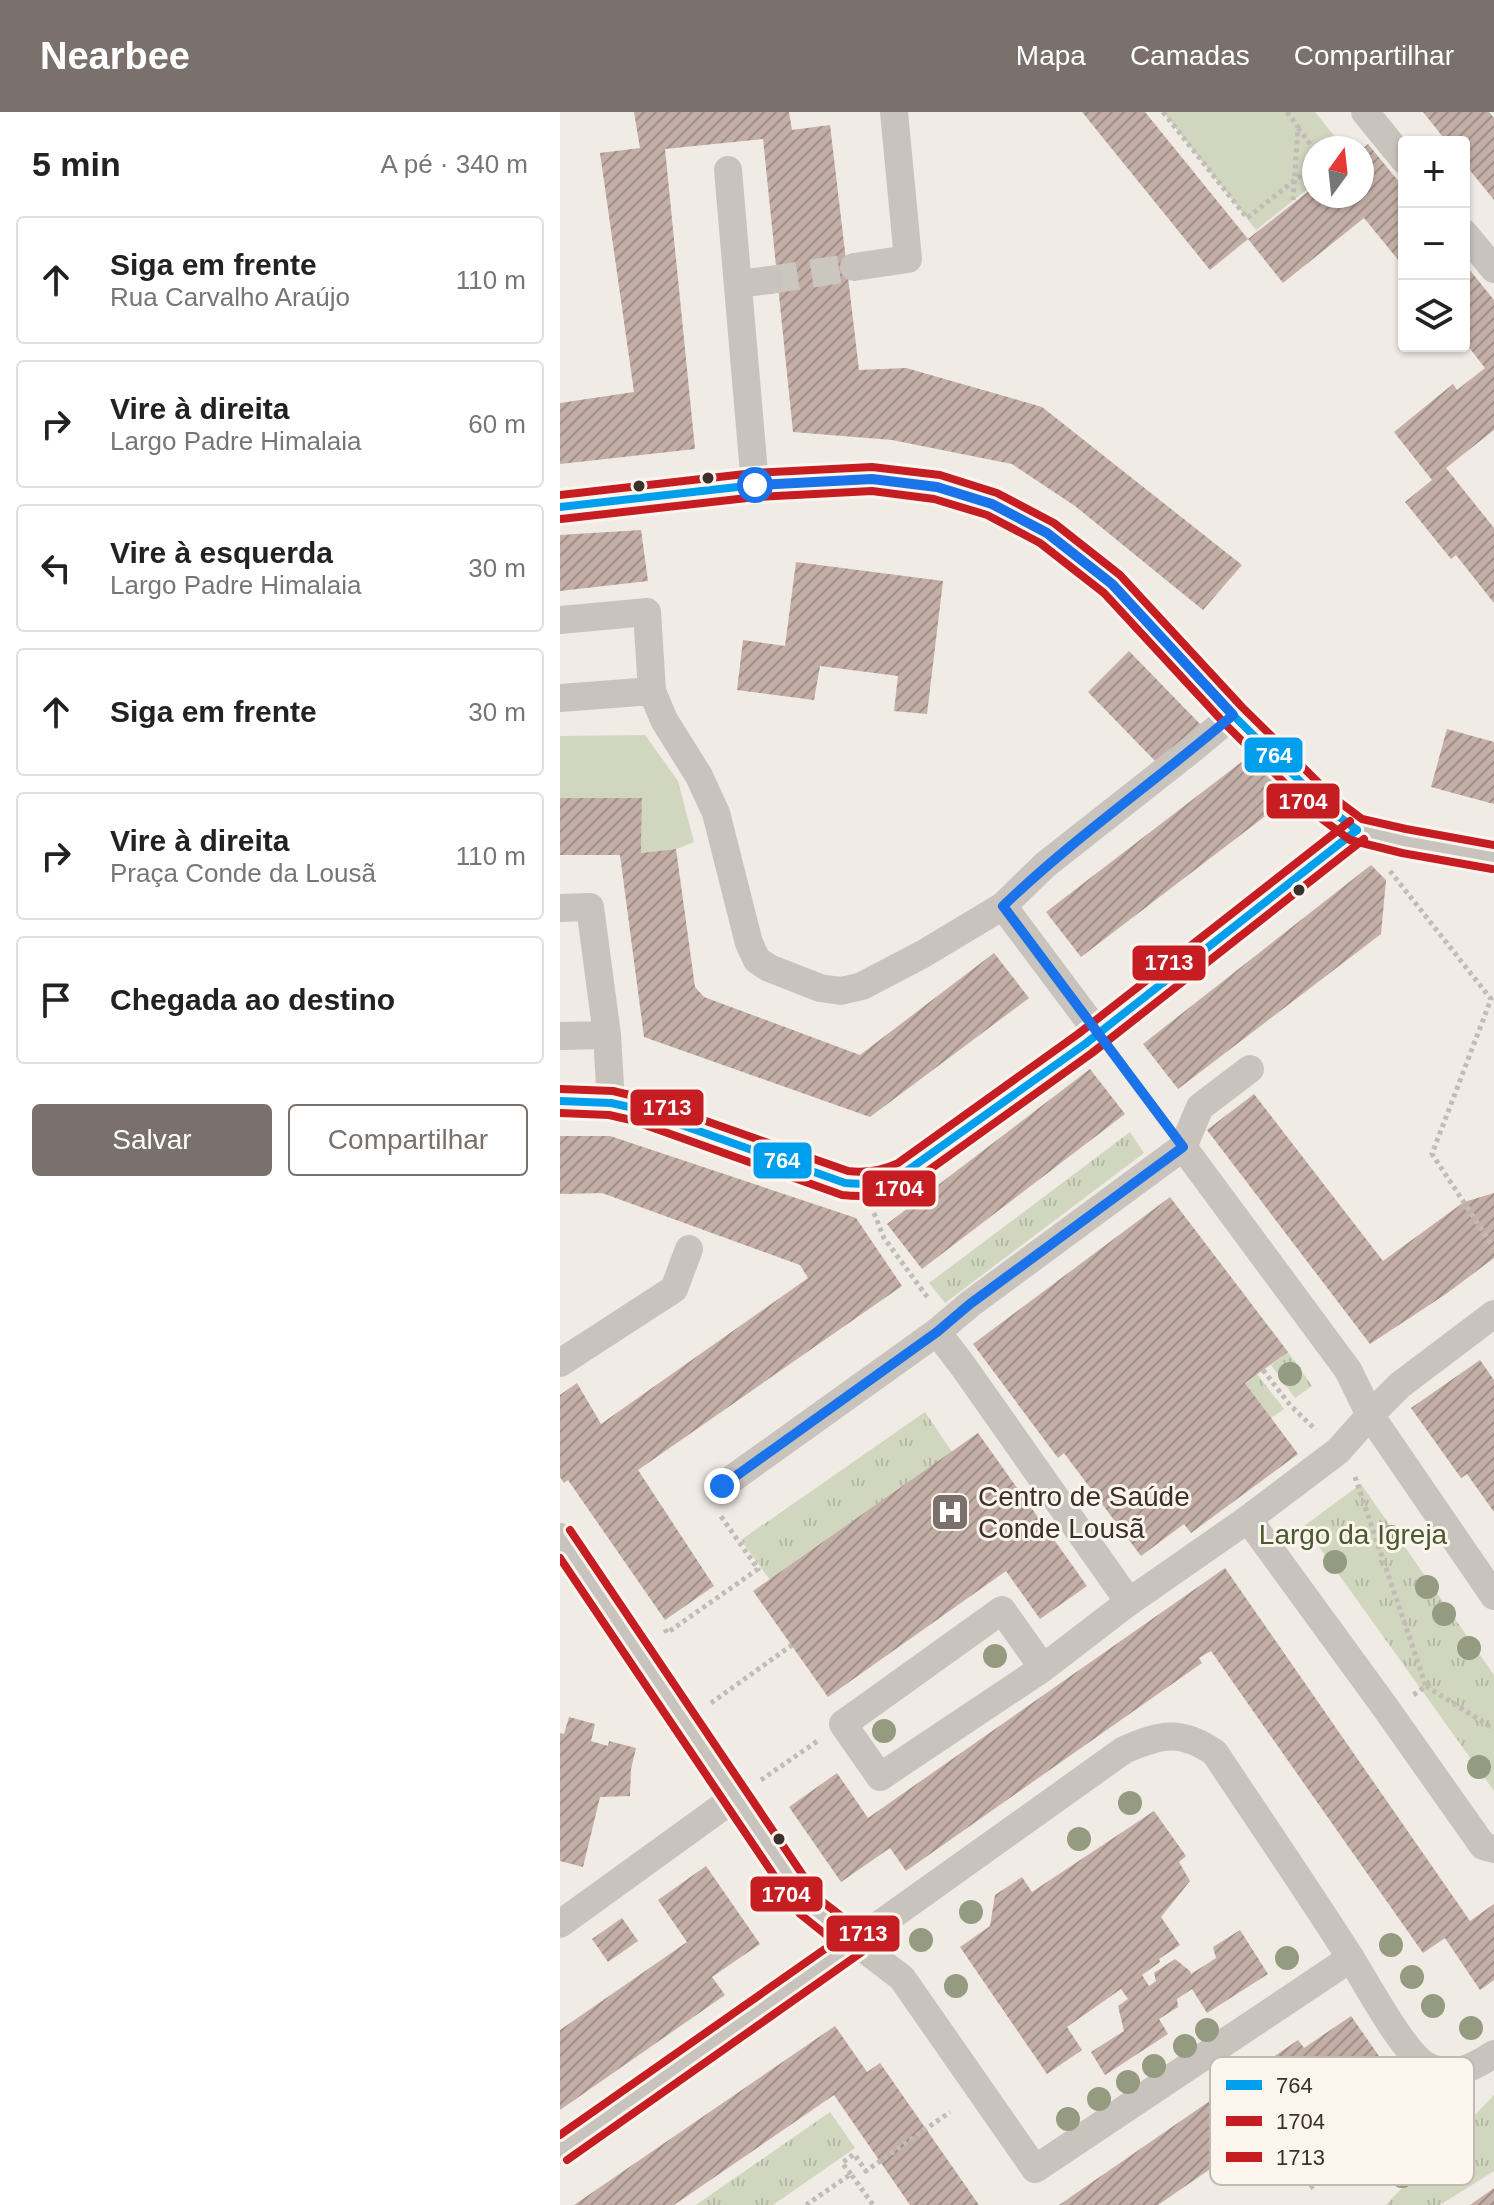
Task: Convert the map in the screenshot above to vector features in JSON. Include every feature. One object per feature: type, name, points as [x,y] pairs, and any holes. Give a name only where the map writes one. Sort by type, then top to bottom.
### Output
[{"type":"street","points":[[854,267],[908,259],[894,112]]},
{"type":"street","points":[[1365,112],[1398,153]]},
{"type":"street","points":[[728,170],[755,485]]},
{"type":"street","points":[[1470,240],[1494,269]]},
{"type":"street","points":[[738,284],[770,280]]},
{"type":"street","points":[[560,507],[755,485],[872,479],[937,487],[992,504],[1047,533],[1112,584],[1233,715],[1326,807],[1357,830],[1494,857]]},
{"type":"street","points":[[560,620],[647,612],[652,691],[664,720],[699,776],[716,813],[749,943],[757,960],[769,968],[820,988],[841,991],[862,986],[923,954],[1003,906],[1045,865],[1233,715]]},
{"type":"street","points":[[560,698],[652,691]]},
{"type":"street","points":[[560,1101],[611,1103],[634,1108],[845,1183],[885,1183],[904,1173],[1098,1033],[1357,830]]},
{"type":"street","points":[[1003,906],[1098,1033]]},
{"type":"street","points":[[560,908],[590,907],[607,1035],[611,1103]]},
{"type":"street","points":[[560,1036],[607,1035]]},
{"type":"street","points":[[722,1486],[936,1320],[970,1304],[1183,1147],[1200,1107],[1250,1069]]},
{"type":"street","points":[[1183,1147],[1348,1370],[1370,1415],[1494,1596]]},
{"type":"street","points":[[560,1363],[674,1289],[689,1249]]},
{"type":"street","points":[[1043,1668],[1002,1610],[843,1724],[880,1777],[1043,1668],[1129,1602],[1248,1519],[1338,1451],[1400,1385],[1494,1314]]},
{"type":"street","points":[[936,1320],[963,1366],[1129,1602]]},
{"type":"street","points":[[1248,1519],[1483,1846],[1494,1849]]},
{"type":"street","points":[[560,1537],[810,1907],[902,1978],[1035,2169],[1351,1958]]},
{"type":"street","points":[[560,2150],[1124,1750],[1147,1740],[1174,1736],[1197,1740],[1215,1753],[1406,2046],[1416,2057]]},
{"type":"street","points":[[560,1924],[737,1796]]},
{"type":"street","points":[[1474,2065],[1494,2054]]},
{"type":"path","points":[[1163,112],[1247,218],[1302,175]]},
{"type":"path","points":[[1287,112],[1305,136]]},
{"type":"path","points":[[1293,200],[1298,127]]},
{"type":"path","points":[[1357,830],[1491,999],[1432,1154],[1494,1248]]},
{"type":"path","points":[[1098,1033],[1183,1147]]},
{"type":"path","points":[[884,1238],[936,1320]]},
{"type":"path","points":[[1263,1370],[1290,1405]]},
{"type":"path","points":[[1388,1440],[1355,1476],[1426,1686],[1494,1729]]},
{"type":"path","points":[[623,1630],[652,1611],[667,1633],[758,1569],[738,1541]]},
{"type":"path","points":[[686,1721],[792,1645]]},
{"type":"path","points":[[1388,1711],[1426,1686]]},
{"type":"path","points":[[737,1796],[843,1724]]},
{"type":"path","points":[[873,2205],[842,2163],[854,2154],[866,2171],[950,2112]]},
{"type":"path","points":[[806,2205],[851,2174]]},
{"type":"path","points":[[1310,2188],[1314,2185]]},
{"type":"green space","points":[[1163,112],[1315,112],[1334,136],[1302,136],[1302,194],[1256,230]]},
{"type":"green space","points":[[645,735],[678,781],[694,842],[676,849],[641,853],[642,798],[560,798],[560,736]]},
{"type":"green space","points":[[1130,1132],[1144,1153],[945,1303],[929,1283]]},
{"type":"green space","points":[[1288,1352],[1312,1386],[1295,1398],[1271,1365]]},
{"type":"green space","points":[[1257,1374],[1284,1409],[1271,1418],[1245,1383]]},
{"type":"green space","points":[[925,1412],[952,1452],[770,1580],[741,1540]]},
{"type":"green space","name":"Largo da Igreja","points":[[1361,1484],[1494,1675],[1494,1791],[1304,1526]]},
{"type":"green space","points":[[1494,2095],[1494,2171],[1474,2184],[1474,2116]]},
{"type":"green space","points":[[830,2112],[855,2148],[773,2205],[696,2205]]},
{"type":"green space","points":[[1405,2185],[1472,2185],[1440,2205],[1386,2205]]},
{"type":"building","points":[[634,112],[789,112],[792,130],[830,125],[859,370],[906,368],[1042,407],[1242,565],[1203,610],[1075,506],[1012,464],[892,440],[793,432],[763,139],[665,149],[695,449],[560,464],[560,403],[634,392],[600,153],[640,148]]},
{"type":"building","points":[[1082,112],[1145,112],[1248,239],[1210,270]]},
{"type":"building","points":[[1423,112],[1489,112],[1494,118],[1494,200],[1470,170],[1470,136],[1442,136]]},
{"type":"building","points":[[1374,151],[1398,181],[1398,260],[1364,218],[1283,283],[1248,239],[1302,196],[1302,208],[1374,208]]},
{"type":"building","points":[[1470,270],[1494,300],[1494,430],[1446,468],[1494,528],[1494,603],[1456,555],[1451,559],[1405,502],[1432,480],[1394,432],[1453,384],[1457,390],[1485,368],[1470,349]]},
{"type":"building","points":[[641,530],[648,581],[560,591],[560,535]]},
{"type":"building","points":[[796,562],[943,581],[927,714],[894,711],[898,676],[820,666],[814,700],[737,690],[743,640],[785,646]]},
{"type":"building","points":[[1129,651],[1201,725],[1157,763],[1088,692]]},
{"type":"building","points":[[1447,729],[1494,742],[1494,804],[1431,787]]},
{"type":"building","points":[[1248,757],[1289,798],[1081,957],[1046,912]]},
{"type":"building","points":[[560,798],[642,798],[641,853],[676,849],[695,987],[704,997],[860,1055],[994,953],[1029,998],[870,1117],[644,1037],[620,855],[560,855]]},
{"type":"building","points":[[1371,865],[1386,880],[1381,934],[1178,1089],[1143,1044]]},
{"type":"building","points":[[1090,1069],[1125,1114],[922,1269],[887,1224]]},
{"type":"building","points":[[1254,1094],[1383,1261],[1464,1202],[1494,1193],[1494,1258],[1370,1344],[1207,1130]]},
{"type":"building","points":[[560,1136],[610,1136],[856,1218],[902,1286],[638,1470],[714,1586],[665,1620],[568,1480],[564,1483],[560,1477],[560,1395],[577,1383],[601,1424],[808,1278],[800,1265],[602,1193],[560,1194]]},
{"type":"building","points":[[1170,1197],[1288,1352],[1245,1383],[1298,1454],[1191,1533],[1184,1524],[1141,1556],[1064,1453],[1058,1458],[973,1344]]},
{"type":"building","points":[[1480,1360],[1494,1380],[1494,1512],[1467,1474],[1461,1478],[1411,1408]]},
{"type":"building","name":"Centro de Saúde Conde Lousã","points":[[978,1433],[1087,1586],[1040,1619],[1006,1571],[828,1697],[753,1591]]},
{"type":"building","points":[[1225,1568],[1470,1921],[1494,1904],[1494,1980],[1480,1990],[1445,1938],[1423,1953],[1211,1651],[1199,1658],[1202,1663],[906,1871],[890,1848],[841,1882],[789,1807],[837,1773],[868,1818]]},
{"type":"building","points":[[569,1717],[595,1724],[591,1741],[608,1746],[609,1741],[636,1748],[630,1796],[600,1797],[583,1867],[560,1861],[560,1733],[564,1734]]},
{"type":"building","points":[[1154,1811],[1186,1856],[1179,1862],[1190,1881],[1161,1917],[1180,1945],[1142,1975],[1149,1986],[1156,1981],[1154,1973],[1175,1959],[1191,1974],[1216,1958],[1213,1947],[1240,1930],[1268,1974],[1207,2013],[1192,1989],[1177,1999],[1178,2007],[1159,2019],[1168,2034],[1105,2075],[1091,2052],[1124,2031],[1118,2006],[1128,1999],[1121,1989],[1067,2027],[1082,2050],[1047,2074],[960,1947],[990,1926],[995,1895],[1022,1877],[1032,1892]]},
{"type":"building","points":[[706,1866],[760,1944],[712,1977],[725,1995],[560,2110],[560,2030],[687,1942],[658,1900]]},
{"type":"building","points":[[622,1918],[638,1941],[608,1962],[592,1939]]},
{"type":"building","points":[[1351,2016],[1380,2057],[1273,2057],[1298,2040],[1304,2048]]},
{"type":"building","points":[[835,2026],[867,2072],[880,2063],[979,2205],[910,2205],[834,2095],[674,2205],[574,2205]]},
{"type":"building","points":[[1210,2101],[1210,2169],[1158,2205],[1059,2205]]},
{"type":"building","points":[[1494,2188],[1494,2205],[1470,2205]]},
{"type":"tunnel","points":[[770,280],[854,267]]},
{"type":"transit line","name":"1713","points":[[560,495],[754,473],[872,467],[940,475],[997,493],[1054,523],[1120,575],[1242,707],[1334,798],[1362,819],[1494,845]]},
{"type":"transit line","name":"764","points":[[560,507],[755,485],[872,479],[937,487],[992,504],[1047,533],[1112,584],[1233,715],[1326,807],[1357,830]]},
{"type":"transit line","name":"1704","points":[[561,519],[756,497],[872,491],[934,499],[987,515],[1040,543],[1104,593],[1225,724],[1318,816],[1350,840],[1492,869]]},
{"type":"transit line","name":"1713","points":[[560,1089],[613,1091],[638,1097],[848,1171],[886,1168],[898,1163],[1078,1034],[1350,821]]},
{"type":"transit line","name":"764","points":[[560,1101],[611,1103],[634,1108],[845,1183],[889,1179],[904,1173],[1085,1044],[1357,830]]},
{"type":"transit line","name":"1704","points":[[560,1113],[609,1115],[631,1120],[842,1195],[886,1193],[911,1183],[1092,1053],[1364,839]]},
{"type":"transit line","name":"1713","points":[[567,2160],[862,1952],[867,1942],[863,1933],[819,1899],[570,1530]]},
{"type":"transit line","name":"1704","points":[[560,1558],[800,1914],[835,1942],[560,2135]]},
{"type":"place","name":"Centro de Saúde Conde Lousã","points":[[950,1512]]},
{"type":"route","points":[[722,1486],[937,1332],[970,1304],[1183,1147],[1003,906],[1045,865],[1233,715],[1112,584],[1047,533],[992,504],[937,487],[872,479],[755,485]]}]
